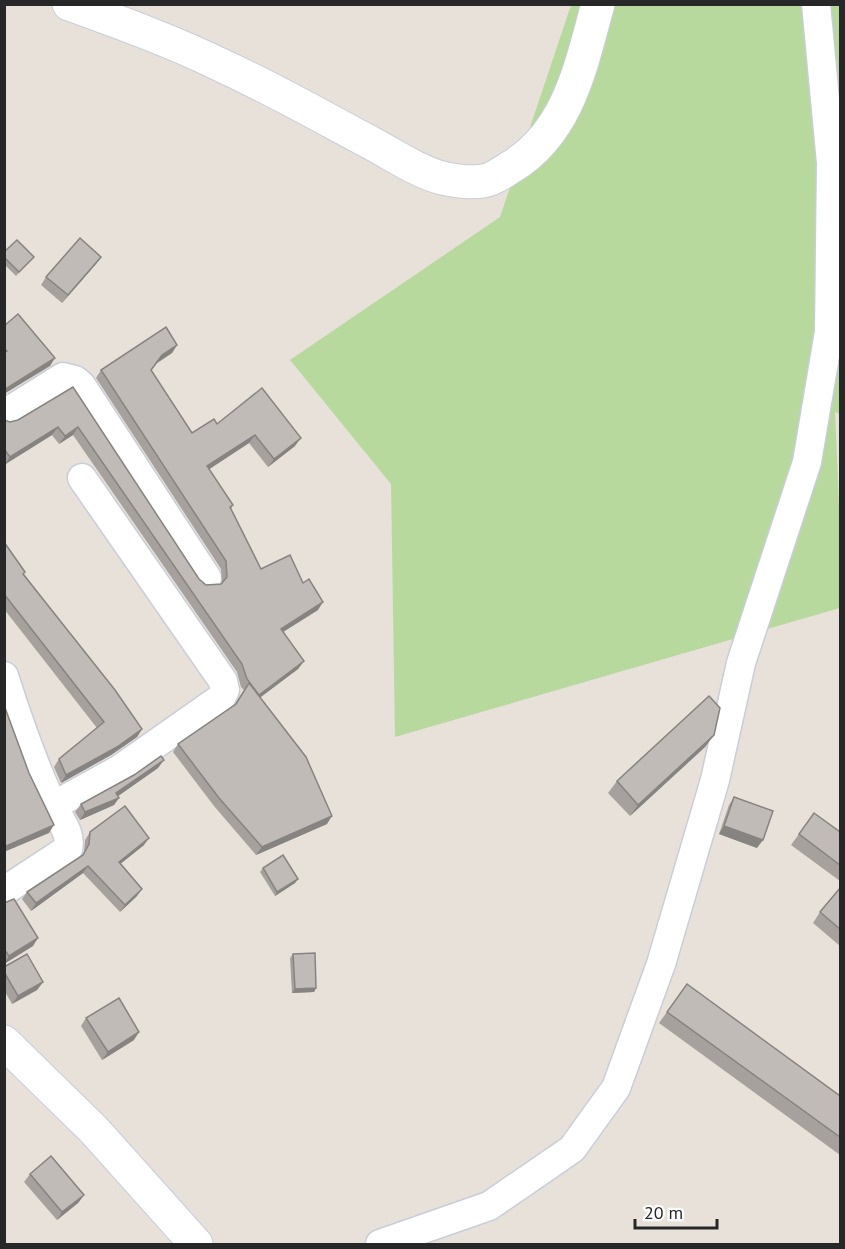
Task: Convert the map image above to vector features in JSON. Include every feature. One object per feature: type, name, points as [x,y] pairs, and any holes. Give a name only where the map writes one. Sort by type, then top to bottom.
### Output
[{"type":"street","points":[[69,4],[153,34],[227,67],[404,160],[441,178],[460,181],[484,181],[502,173],[524,160],[543,141],[560,119],[579,76],[598,4]]},
{"type":"street","points":[[380,1245],[489,1206],[572,1149],[615,1088],[661,964],[715,780],[741,663],[807,462],[828,332],[831,163],[816,4]]},
{"type":"street","points":[[4,414],[63,377],[75,380],[81,385],[207,578]]},
{"type":"street","points":[[53,806],[120,769],[221,698],[225,690],[223,681],[82,478]]},
{"type":"street","points":[[4,676],[22,730],[53,806],[69,837],[68,849],[4,891]]},
{"type":"street","points":[[4,1042],[94,1130],[196,1245]]},
{"type":"green space","points":[[571,5],[840,5],[840,414],[835,412],[840,529],[840,608],[395,737],[391,484],[290,360],[500,217]]},
{"type":"building","points":[[80,238],[101,257],[68,295],[46,277]]},
{"type":"building","points":[[17,240],[34,257],[19,272],[4,257],[4,252]]},
{"type":"building","points":[[18,314],[55,358],[4,390],[4,353],[7,351],[4,349],[4,326]]},
{"type":"building","points":[[166,327],[177,345],[162,355],[151,370],[192,433],[214,419],[217,424],[262,388],[301,438],[274,459],[255,435],[207,466],[233,505],[230,507],[261,569],[290,555],[303,583],[309,579],[323,602],[281,629],[304,661],[259,695],[247,679],[242,664],[78,427],[65,436],[58,427],[10,457],[4,449],[4,420],[10,422],[18,420],[73,387],[199,579],[206,585],[221,584],[227,577],[226,561],[101,370]]},
{"type":"building","points":[[4,542],[25,572],[23,574],[115,690],[142,729],[117,747],[66,775],[59,759],[104,722],[4,594]]},
{"type":"building","points":[[249,683],[306,757],[332,816],[262,847],[219,798],[178,744],[236,704]]},
{"type":"building","points":[[709,696],[720,708],[714,735],[638,805],[617,781]]},
{"type":"building","points":[[4,705],[29,773],[54,825],[4,847]]},
{"type":"building","points":[[161,756],[164,760],[116,793],[119,798],[85,812],[81,804],[134,775]]},
{"type":"building","points":[[734,797],[773,811],[763,840],[724,826]]},
{"type":"building","points":[[125,806],[149,838],[119,862],[142,889],[125,905],[88,866],[36,903],[27,892],[83,855],[89,844],[90,832]]},
{"type":"building","points":[[814,813],[840,832],[840,865],[799,834]]},
{"type":"building","points":[[283,855],[298,879],[277,892],[263,868]]},
{"type":"building","points":[[840,888],[840,929],[820,912]]},
{"type":"building","points":[[14,899],[38,938],[9,956],[4,949],[4,903]]},
{"type":"building","points":[[315,953],[316,988],[295,989],[293,954]]},
{"type":"building","points":[[27,954],[43,982],[18,996],[4,972],[4,967]]},
{"type":"building","points":[[687,984],[840,1096],[840,1137],[667,1012]]},
{"type":"building","points":[[119,998],[139,1032],[108,1052],[86,1018]]},
{"type":"building","points":[[51,1156],[84,1195],[62,1212],[30,1174]]}]
